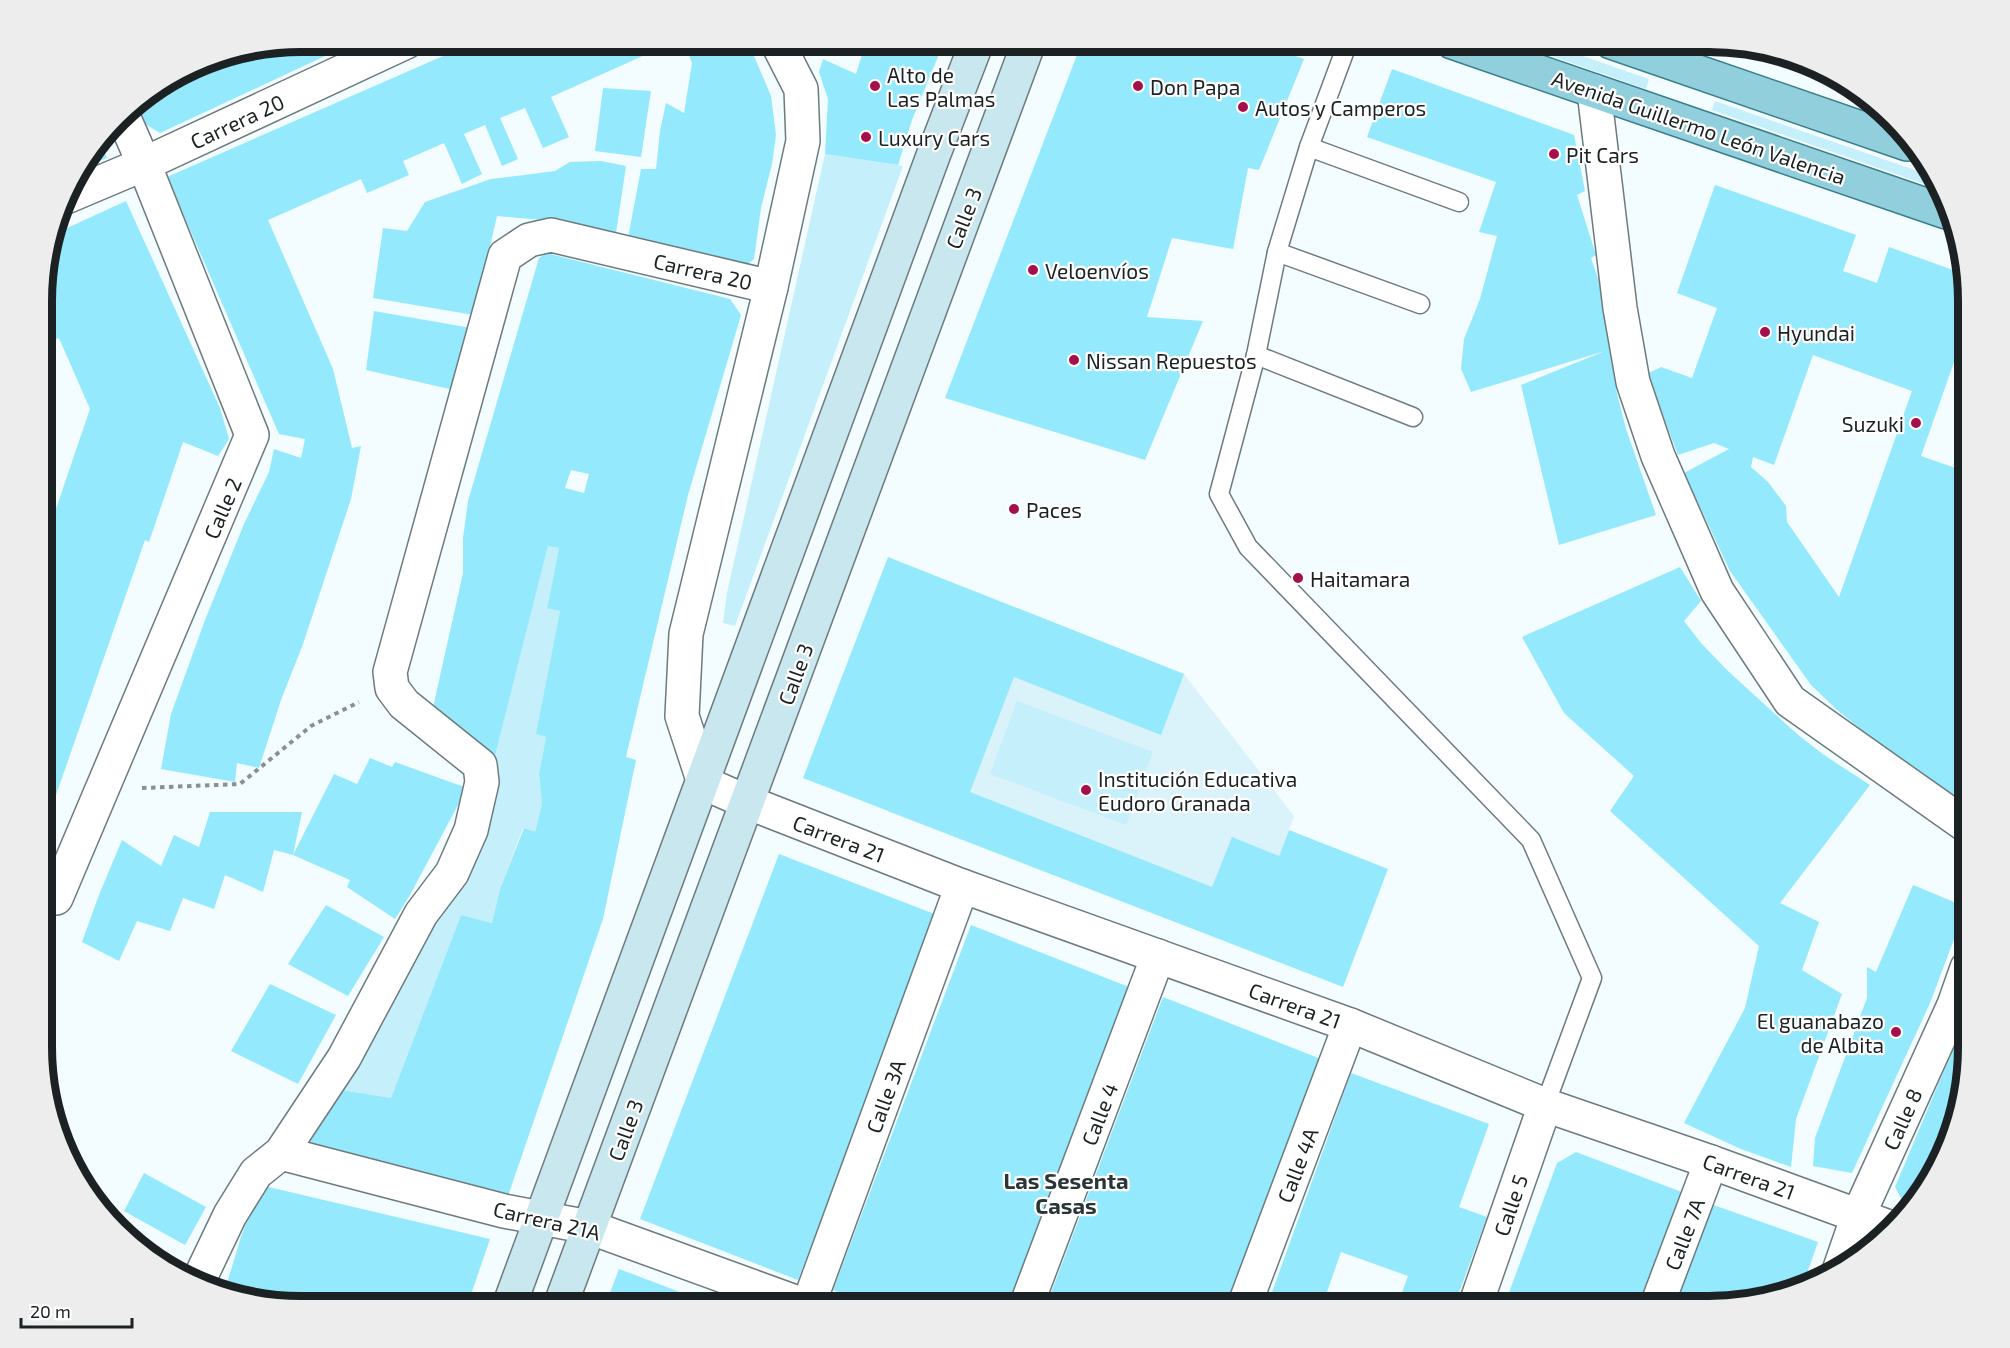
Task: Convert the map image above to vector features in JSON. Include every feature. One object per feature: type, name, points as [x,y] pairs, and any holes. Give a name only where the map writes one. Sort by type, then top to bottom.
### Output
[{"type":"main road","name":"Avenida Guillermo León Valencia","points":[[1481,52],[1940,210]]},
{"type":"main road","points":[[1640,52],[1899,141]]},
{"type":"street","name":"Carrera 20","points":[[77,192],[144,164],[385,52]]},
{"type":"street","points":[[704,783],[682,716],[687,634],[771,287],[803,141],[801,89],[782,52]]},
{"type":"street","points":[[513,1296],[973,52]]},
{"type":"street","name":"Calle 3","points":[[564,1296],[1025,52]]},
{"type":"street","points":[[1594,91],[1620,308],[1633,382],[1658,456],[1718,591],[1790,701],[1958,820]]},
{"type":"street","name":"Calle 2","points":[[56,898],[252,435],[126,124]]},
{"type":"street","name":"Carrera 20","points":[[392,688],[390,672],[505,256],[530,240],[551,235],[771,287]]},
{"type":"street","points":[[201,1275],[230,1215],[256,1173],[281,1153],[344,1058],[421,914],[452,873],[471,830],[482,782],[480,765],[404,704],[392,688]]},
{"type":"street","name":"Carrera 21","points":[[704,783],[962,886],[1350,1025],[1545,1105],[1872,1221]]},
{"type":"street","name":"Calle 3A","points":[[811,1296],[962,886]]},
{"type":"street","name":"Calle 4","points":[[1030,1296],[1158,956]]},
{"type":"street","name":"Calle 8","points":[[1854,1249],[1872,1221],[1958,994]]},
{"type":"street","name":"Calle 4A","points":[[1248,1296],[1350,1025]]},
{"type":"street","name":"Calle 5","points":[[1478,1296],[1545,1105]]},
{"type":"street","name":"Carrera 21A","points":[[281,1153],[504,1211],[589,1227],[779,1296]]},
{"type":"street","name":"Calle 7A","points":[[1660,1296],[1711,1162]]},
{"type":"lane","points":[[1344,52],[1309,147],[1277,252],[1256,355],[1219,494],[1243,538],[1256,556],[1532,840],[1592,978],[1545,1105]]},
{"type":"lane","points":[[1309,147],[1459,202]]},
{"type":"lane","points":[[1277,252],[1420,304]]},
{"type":"lane","points":[[1256,355],[1413,417]]},
{"type":"path","points":[[102,790],[240,784],[311,726],[392,688]]},
{"type":"shaded area","points":[[1541,52],[1571,52],[1649,79],[1646,89]]},
{"type":"shaded area","points":[[1715,101],[1921,172],[1929,185],[1712,110]]},
{"type":"shaded area","points":[[825,154],[903,166],[735,626],[723,623],[727,593]]},
{"type":"shaded area","points":[[548,546],[559,548],[547,607],[560,611],[537,734],[546,737],[539,774],[542,804],[535,832],[523,828],[500,889],[492,923],[461,915],[391,1098],[336,1089],[494,760]]},
{"type":"shaded area","name":"Institución Educativa Eudoro Granada","points":[[974,591],[1184,674],[1294,816],[1244,948],[889,812]]},
{"type":"shaded area","points":[[1017,701],[1153,752],[1126,825],[990,774]]},
{"type":"building","points":[[301,52],[334,52],[160,133],[145,124],[139,112],[163,94],[206,71],[253,57]]},
{"type":"building","points":[[452,52],[652,52],[551,97],[569,137],[543,148],[525,108],[500,118],[518,159],[502,166],[485,125],[464,134],[482,174],[462,184],[444,143],[403,161],[409,175],[367,193],[361,179],[268,220],[333,369],[352,448],[361,446],[351,499],[259,768],[237,763],[235,782],[161,769],[171,714],[205,620],[244,524],[269,472],[274,449],[301,458],[305,439],[279,434],[167,177]]},
{"type":"building","points":[[688,52],[752,52],[771,96],[776,135],[772,164],[761,208],[754,259],[742,269],[627,243],[641,169],[656,169],[666,103],[684,113],[692,63]]},
{"type":"building","points":[[863,52],[940,52],[912,120],[898,165],[825,154],[828,99],[819,72],[823,59],[856,74]]},
{"type":"building","points":[[1078,52],[1284,52],[1304,59],[1259,170],[1248,168],[1233,249],[1172,238],[1147,317],[1203,321],[1145,460],[945,398]]},
{"type":"building","points":[[1392,69],[1574,135],[1585,191],[1577,195],[1596,255],[1591,258],[1600,284],[1617,393],[1626,429],[1656,515],[1559,545],[1521,385],[1605,351],[1471,392],[1461,369],[1464,339],[1480,299],[1497,236],[1479,232],[1496,182],[1367,137]]},
{"type":"building","points":[[603,88],[651,91],[641,157],[595,151]]},
{"type":"building","points":[[104,150],[107,158],[94,164]]},
{"type":"building","points":[[601,161],[626,166],[616,233],[553,221],[497,216],[474,315],[373,298],[383,228],[407,231],[425,202],[491,179],[555,171],[570,162]]},
{"type":"building","points":[[1715,185],[1856,235],[1843,271],[1877,283],[1889,247],[1955,271],[1958,351],[1921,456],[1958,469],[1958,802],[1884,748],[1836,709],[1811,685],[1730,571],[1684,473],[1729,449],[1714,443],[1678,455],[1647,374],[1661,367],[1692,378],[1717,308],[1677,293]],"holes":[[[1813,355],[1912,391],[1839,597],[1787,522],[1786,506],[1768,482],[1751,467],[1753,457],[1774,465]]]},
{"type":"building","points":[[126,201],[220,408],[229,439],[218,456],[183,442],[149,542],[145,540],[56,795],[52,833],[52,521],[90,409],[59,338],[52,341],[53,285],[57,253],[63,230]]},
{"type":"building","points":[[546,253],[730,299],[741,315],[688,495],[626,757],[636,760],[603,919],[508,1196],[305,1144],[336,1089],[391,1098],[461,915],[492,923],[500,889],[524,828],[535,832],[542,804],[539,774],[546,737],[536,734],[560,611],[547,608],[559,548],[548,546],[494,760],[430,721],[463,573],[463,538],[468,501],[539,258]],"holes":[[[571,470],[589,474],[584,493],[565,488]]]},
{"type":"building","points":[[374,311],[471,328],[454,390],[366,370]]},
{"type":"building","points":[[888,557],[1184,674],[1161,735],[1014,677],[970,792],[1212,887],[1232,837],[1279,856],[1289,830],[1388,869],[1343,987],[803,778]]},
{"type":"building","points":[[1680,567],[1701,601],[1684,621],[1701,643],[1797,734],[1870,785],[1780,903],[1819,922],[1802,970],[1842,994],[1796,1119],[1791,1167],[1741,1149],[1684,1123],[1745,1008],[1759,946],[1610,811],[1634,776],[1564,713],[1522,637]]},
{"type":"building","points":[[370,758],[392,767],[395,762],[467,788],[395,919],[347,887],[350,880],[293,855],[334,774],[357,784]]},
{"type":"building","points":[[210,812],[302,812],[293,855],[274,850],[263,892],[225,875],[214,909],[183,898],[170,931],[137,921],[119,961],[82,942],[122,840],[161,866],[174,835],[199,847]]},
{"type":"building","points":[[779,854],[937,915],[798,1280],[640,1219]]},
{"type":"building","points":[[1913,885],[1958,904],[1958,928],[1930,1003],[1852,1173],[1813,1166],[1815,1138],[1867,998],[1867,967],[1876,972]]},
{"type":"building","points":[[326,905],[384,937],[348,996],[288,964]]},
{"type":"building","points":[[971,925],[1129,987],[1012,1296],[848,1296],[833,1290]]},
{"type":"building","points":[[270,984],[336,1015],[298,1084],[231,1051]]},
{"type":"building","points":[[1163,997],[1321,1059],[1231,1296],[1050,1296]]},
{"type":"building","points":[[1958,1037],[1953,1095],[1939,1142],[1916,1185],[1903,1202],[1895,1187]]},
{"type":"building","points":[[1351,1073],[1489,1124],[1459,1207],[1487,1217],[1458,1296],[1401,1296],[1408,1276],[1341,1252],[1326,1296],[1271,1296]]},
{"type":"building","points":[[1576,1152],[1687,1194],[1649,1296],[1508,1296],[1557,1163]]},
{"type":"building","points":[[144,1173],[206,1207],[185,1245],[124,1211]]},
{"type":"building","points":[[260,1185],[490,1239],[470,1296],[301,1296],[253,1291],[227,1284]]},
{"type":"building","points":[[1705,1202],[1818,1242],[1804,1277],[1757,1291],[1709,1296],[1671,1296]]},
{"type":"building","points":[[619,1269],[689,1296],[609,1296]]},
{"type":"place","name":"Alto de Las Palmas","points":[[875,86]]},
{"type":"place","name":"Don Papa","points":[[1138,86]]},
{"type":"place","name":"Autos y Camperos","points":[[1243,107]]},
{"type":"place","name":"Luxury Cars","points":[[866,137]]},
{"type":"place","name":"Pit Cars","points":[[1554,154]]},
{"type":"place","name":"Veloenvíos","points":[[1033,270]]},
{"type":"place","name":"Hyundai","points":[[1765,332]]},
{"type":"place","name":"Nissan Repuestos","points":[[1074,360]]},
{"type":"place","name":"Suzuki","points":[[1916,423]]},
{"type":"place","name":"Paces","points":[[1014,509]]},
{"type":"place","name":"Haitamara","points":[[1298,578]]},
{"type":"place","name":"Institución Educativa Eudoro Granada","points":[[1086,790]]},
{"type":"place","name":"El guanabazo de Albita","points":[[1896,1032]]},
{"type":"district","name":"Las Sesenta Casas","points":[[1066,1192]]}]
